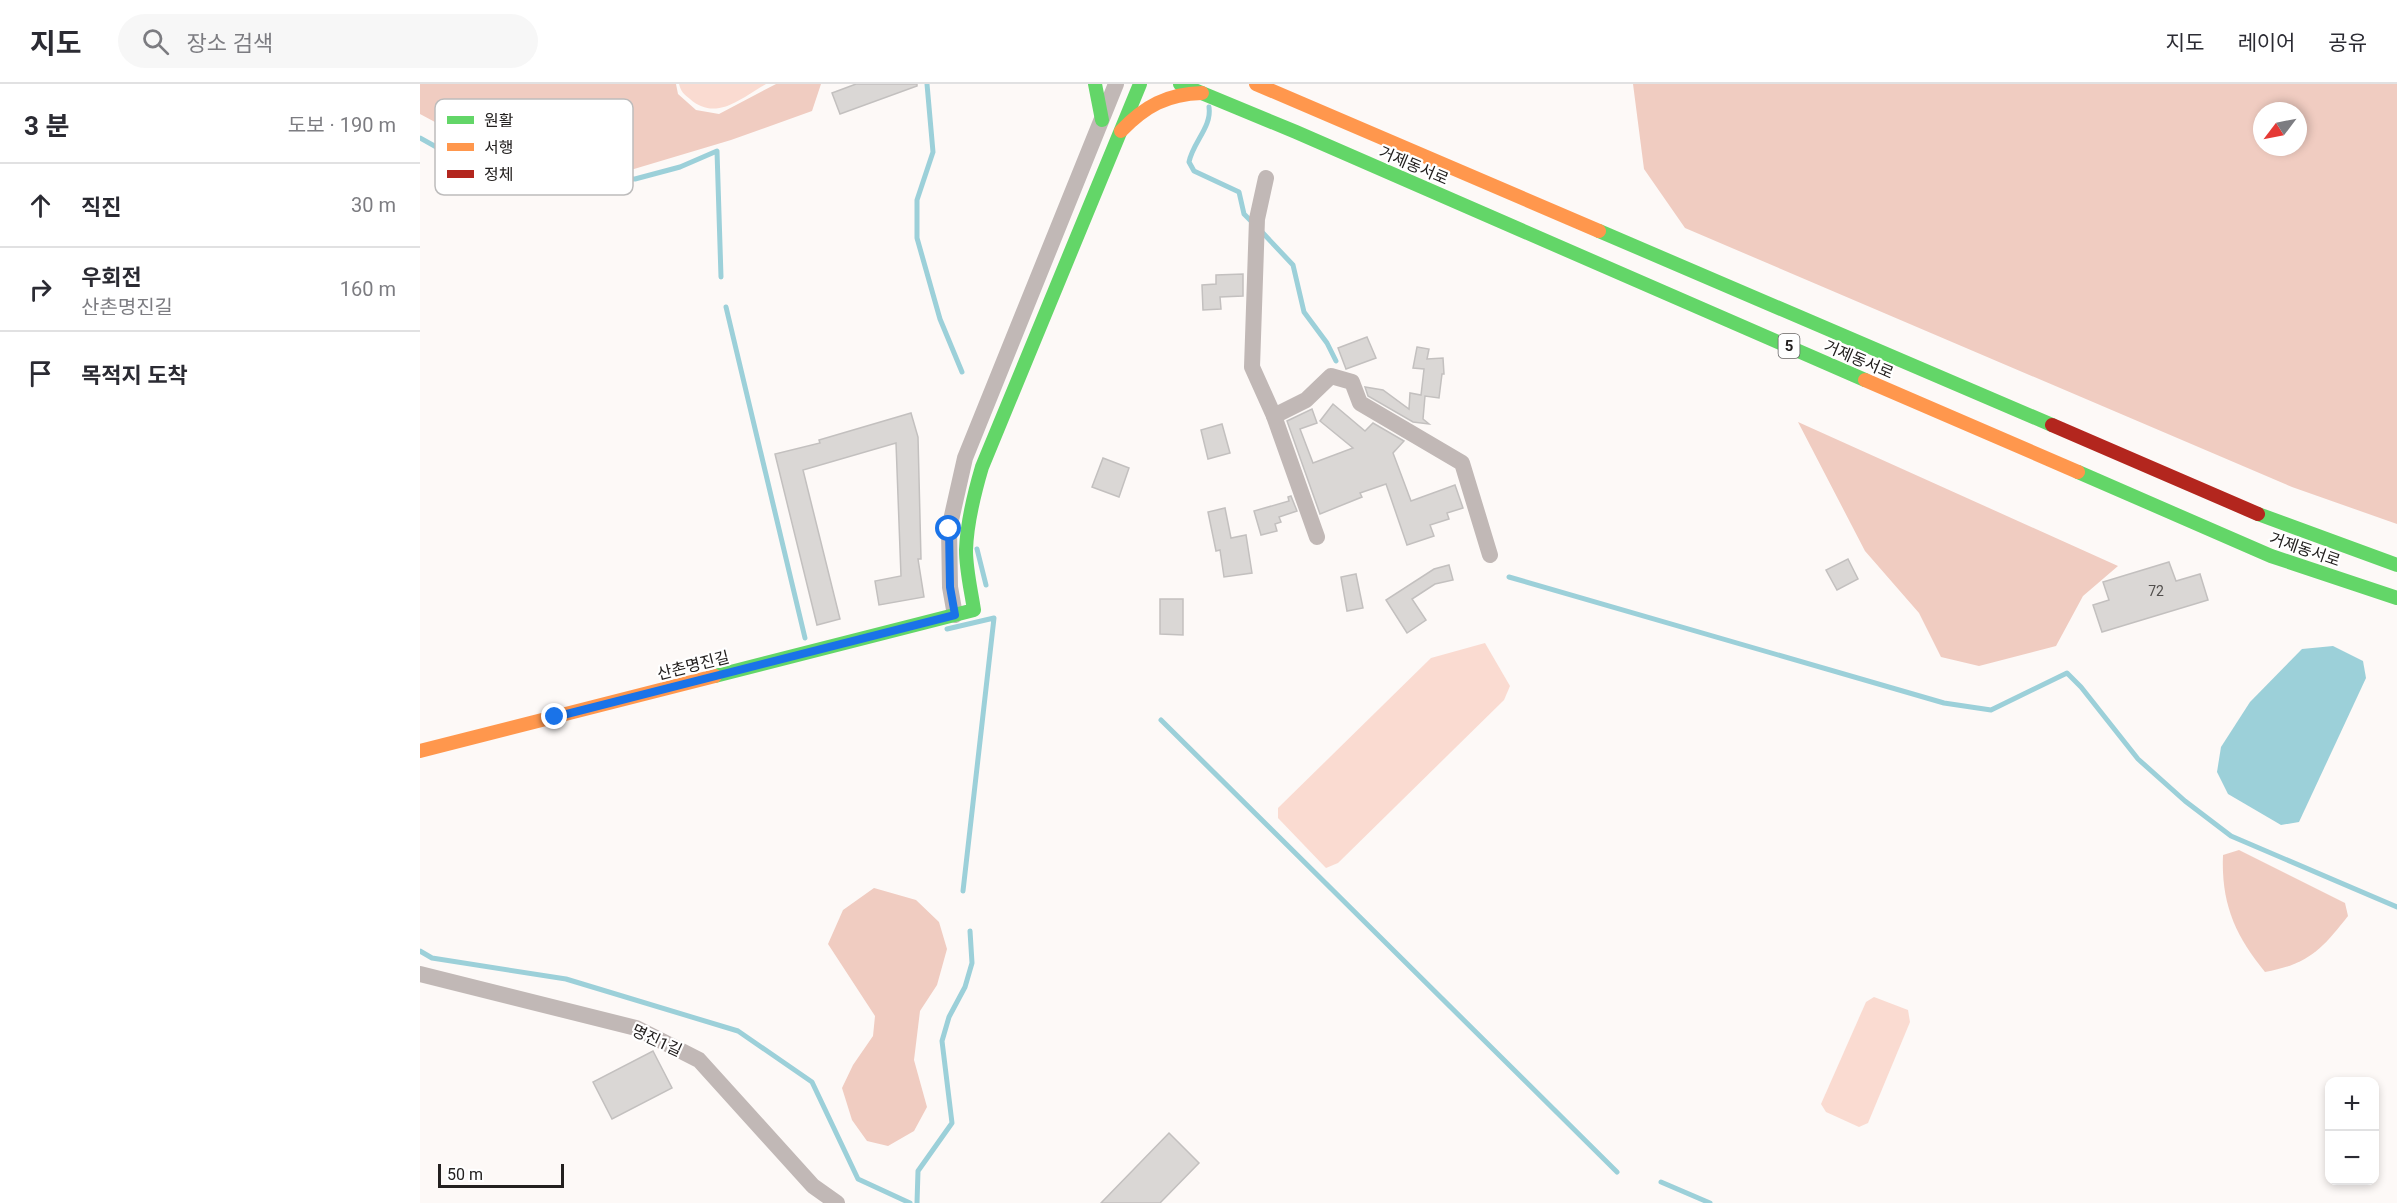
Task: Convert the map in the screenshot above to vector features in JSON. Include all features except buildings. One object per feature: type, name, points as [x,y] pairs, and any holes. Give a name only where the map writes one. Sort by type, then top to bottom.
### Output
[{"type":"main road","points":[[1095,84],[1102,120]]},
{"type":"main road","points":[[1121,131],[1140,84]]},
{"type":"main road","name":"거제동서로","points":[[1180,84],[2271,556],[2397,598]]},
{"type":"main road","name":"거제동서로","points":[[1256,84],[2276,521],[2397,565]]},
{"type":"main road","points":[[1121,131],[1145,107],[1157,100],[1187,93],[1202,93]]},
{"type":"main road","name":"산촌명진길","points":[[420,751],[975,609],[967,563],[967,539],[974,492],[982,466],[1121,131]]},
{"type":"street","points":[[955,615],[950,587],[949,529],[964,458],[1116,84]]},
{"type":"street","points":[[1266,178],[1257,219],[1255,244],[1252,367],[1274,416],[1317,537]]},
{"type":"street","points":[[1274,416],[1306,400],[1331,376],[1352,382],[1360,403],[1462,463],[1490,555]]},
{"type":"street","name":"명진1길","points":[[420,974],[636,1028],[699,1060],[813,1186],[837,1203]]},
{"type":"shaded area","points":[[420,84],[676,84],[678,94],[696,110],[719,114],[776,84],[821,84],[812,111],[731,140],[634,169],[633,99],[435,99],[435,122],[420,114]]},
{"type":"shaded area","points":[[679,84],[766,84],[738,101],[719,108],[709,108],[700,106],[690,99],[683,93]]},
{"type":"shaded area","points":[[1633,84],[2397,84],[2397,524],[2292,487],[1685,228],[1644,169]]},
{"type":"shaded area","points":[[1798,422],[2118,566],[2083,596],[2056,646],[1979,666],[1941,657],[1919,613],[1865,551]]},
{"type":"shaded area","points":[[1485,643],[1510,686],[1504,700],[1338,863],[1326,868],[1278,818],[1278,808],[1431,658]]},
{"type":"shaded area","points":[[2239,850],[2345,903],[2348,916],[2330,938],[2313,953],[2293,965],[2265,972],[2254,959],[2238,932],[2224,888],[2223,855]]},
{"type":"shaded area","points":[[874,888],[916,900],[939,922],[947,949],[937,985],[920,1011],[914,1060],[927,1107],[914,1131],[888,1146],[867,1141],[852,1120],[842,1088],[853,1065],[873,1036],[875,1016],[828,944],[843,910]]},
{"type":"shaded area","points":[[1874,997],[1908,1010],[1910,1022],[1868,1123],[1859,1127],[1826,1112],[1821,1104],[1866,1002]]},
{"type":"water","points":[[2333,646],[2363,661],[2366,678],[2299,822],[2281,825],[2228,794],[2217,772],[2221,747],[2250,702],[2302,649]]},
{"type":"waterway","points":[[927,84],[933,152],[917,200],[917,238],[940,319],[962,372]]},
{"type":"waterway","points":[[1209,107],[1208,121],[1189,162],[1194,171],[1239,192],[1244,214],[1252,222]]},
{"type":"waterway","points":[[420,138],[435,146]]},
{"type":"waterway","points":[[633,179],[680,167],[717,151],[721,277]]},
{"type":"waterway","points":[[1261,231],[1293,265],[1304,312],[1327,343],[1336,361]]},
{"type":"waterway","points":[[726,307],[805,638]]},
{"type":"waterway","points":[[977,549],[986,585]]},
{"type":"waterway","points":[[1509,577],[1944,703],[1991,710],[2067,673],[2081,687],[2138,759],[2185,801],[2231,836],[2397,907]]},
{"type":"waterway","points":[[947,629],[994,618],[963,891]]},
{"type":"waterway","points":[[1161,720],[1617,1172]]},
{"type":"waterway","points":[[917,1203],[918,1171],[952,1123],[942,1041],[949,1017],[965,987],[972,963],[970,931]]},
{"type":"waterway","points":[[420,951],[432,958],[566,979],[738,1031],[812,1082],[858,1179],[910,1203]]},
{"type":"waterway","points":[[1661,1182],[1710,1203]]},
{"type":"traffic: fast","points":[[1095,84],[1102,120]]},
{"type":"traffic: fast","points":[[715,676],[974,610],[966,550],[971,508],[982,467],[1140,84]]},
{"type":"traffic: fast","points":[[1180,84],[1296,132],[1865,380]]},
{"type":"traffic: fast","points":[[1599,231],[2052,425]]},
{"type":"traffic: fast","points":[[2078,472],[2271,556],[2397,598]]},
{"type":"traffic: fast","points":[[2258,514],[2397,565]]},
{"type":"traffic: slow","points":[[1256,84],[1599,231]]},
{"type":"traffic: slow","points":[[1121,131],[1157,103],[1178,96],[1202,93]]},
{"type":"traffic: slow","points":[[1865,380],[2078,472]]},
{"type":"traffic: slow","points":[[420,751],[715,676]]},
{"type":"traffic: jam","points":[[2052,425],[2258,514]]},
{"type":"route","points":[[555,717],[955,615],[950,587],[949,529]]}]
